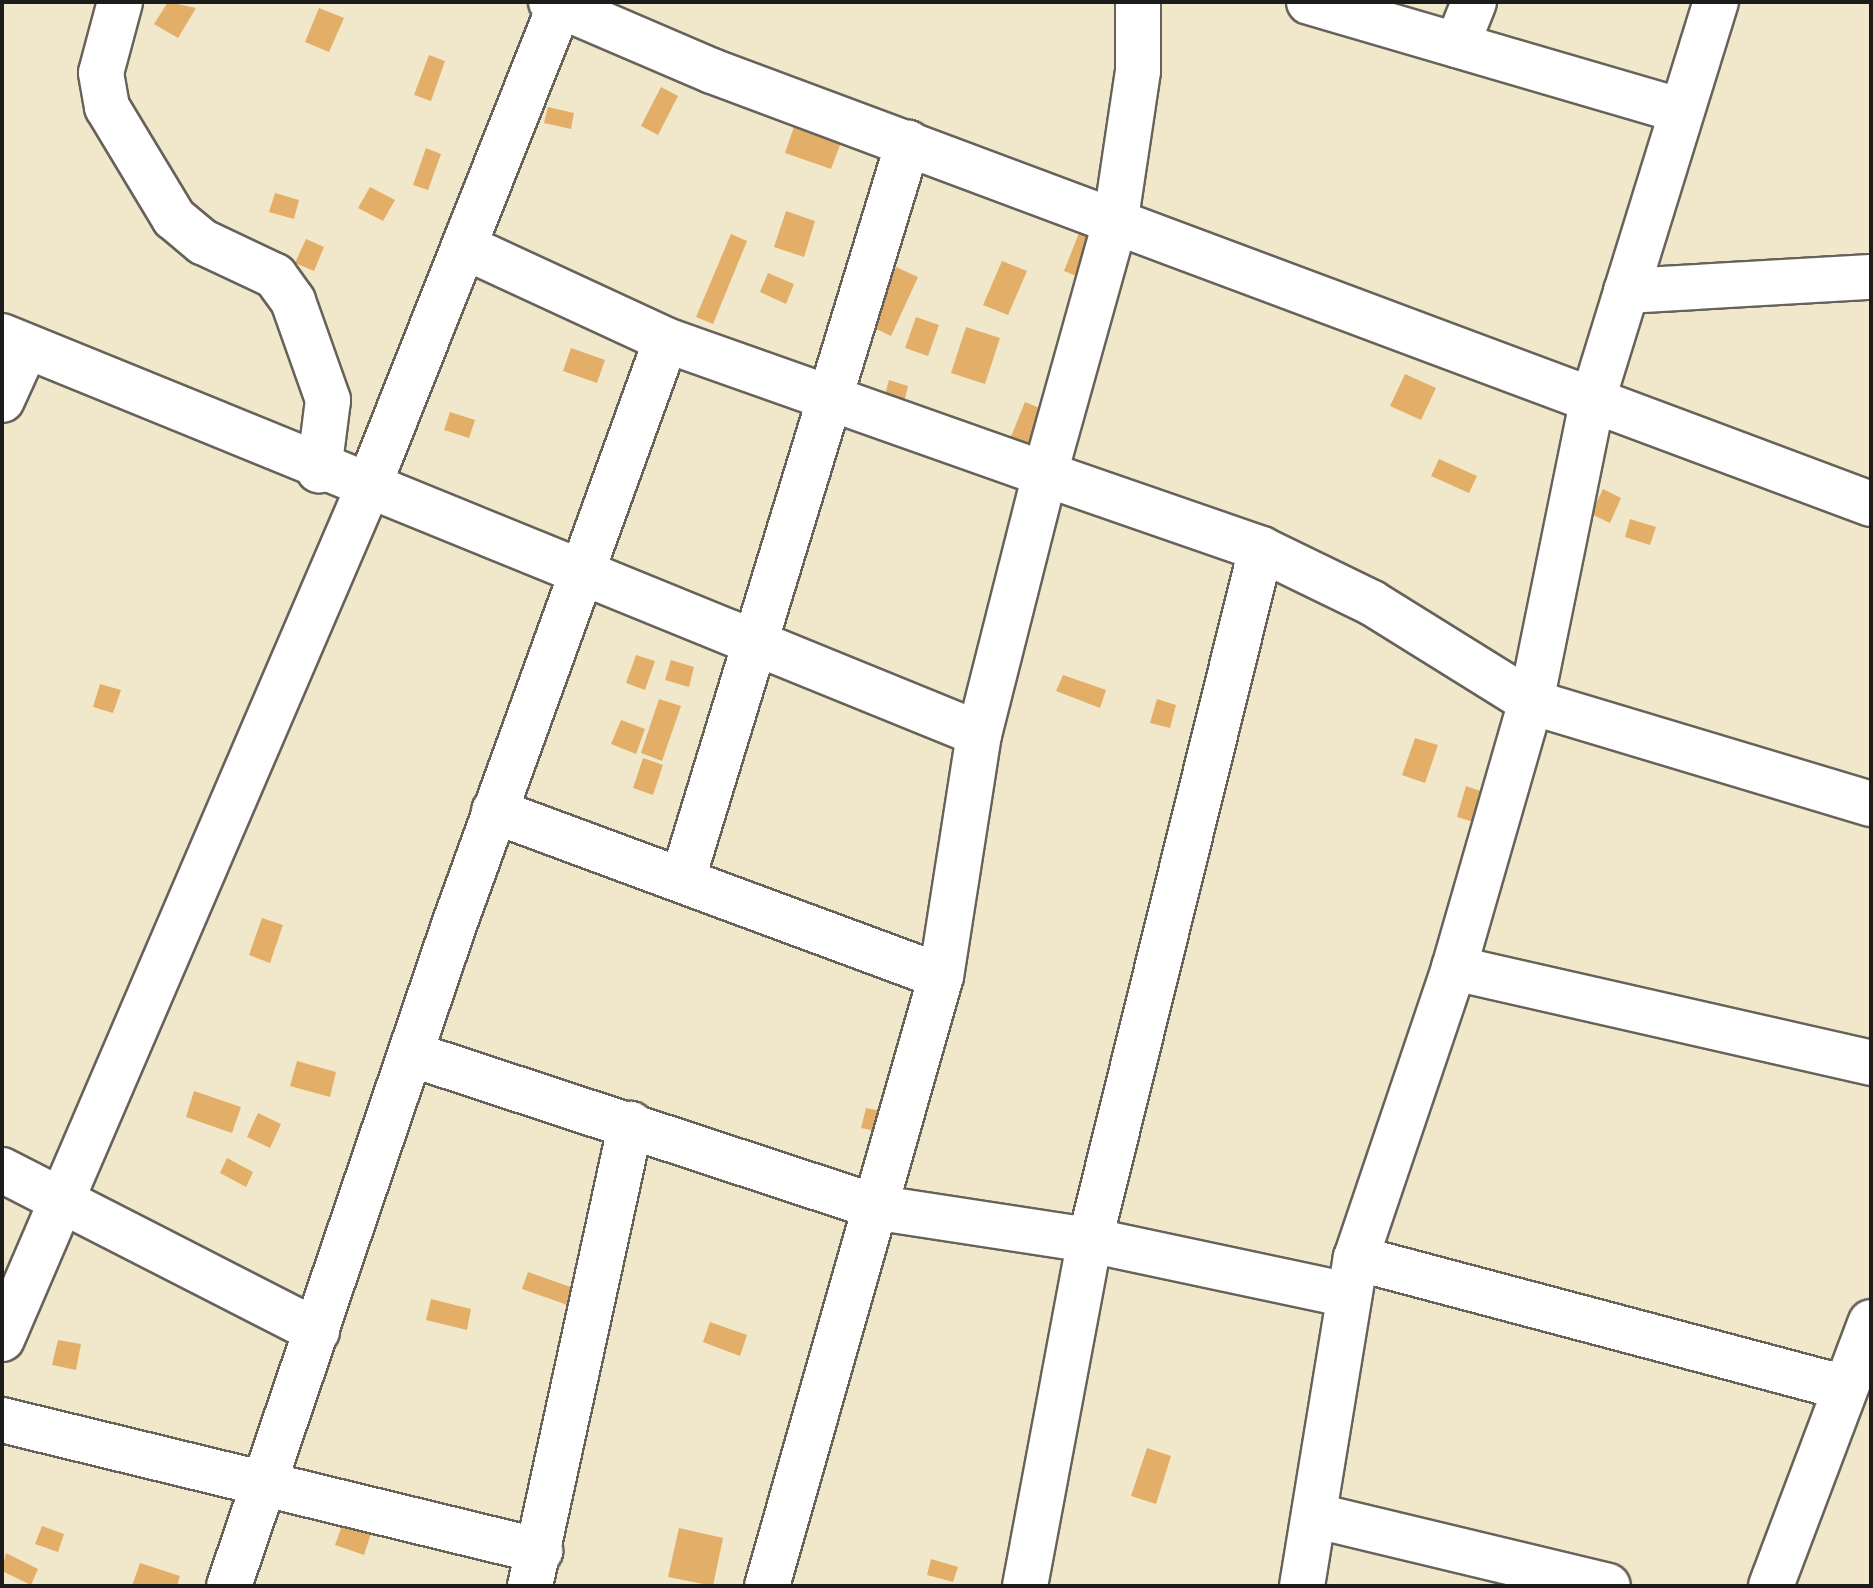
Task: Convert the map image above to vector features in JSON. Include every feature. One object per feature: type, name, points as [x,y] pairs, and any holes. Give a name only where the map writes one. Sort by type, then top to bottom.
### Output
[{"type":"street","points":[[120,2],[101,73],[107,107],[174,218],[203,242],[275,276],[293,301],[328,400],[319,470]]},
{"type":"street","points":[[767,1586],[880,1208],[941,976],[979,734],[1045,474],[1116,219],[1138,71],[1138,2]]},
{"type":"street","points":[[1309,2],[1681,111]]},
{"type":"street","points":[[1457,45],[1474,2]]},
{"type":"street","points":[[1302,1586],[1317,1516],[1353,1276],[1454,968],[1531,702],[1592,402],[1716,2]]},
{"type":"street","points":[[2,1339],[59,1196],[367,490],[465,247],[557,3],[908,143],[1116,219],[1592,402],[1871,504]]},
{"type":"street","points":[[683,878],[908,143]]},
{"type":"street","points":[[465,247],[666,340],[1261,549],[1372,603],[1531,702],[1871,804]]},
{"type":"street","points":[[1626,291],[1871,277]]},
{"type":"street","points":[[229,1586],[494,811],[666,340]]},
{"type":"street","points":[[2,400],[14,342],[367,490],[756,641],[979,734]]},
{"type":"street","points":[[1025,1586],[1090,1240],[1261,549]]},
{"type":"street","points":[[494,811],[683,878],[941,976]]},
{"type":"street","points":[[1454,968],[1871,1063]]},
{"type":"street","points":[[411,1054],[880,1208],[1353,1276],[1856,1374]]},
{"type":"street","points":[[2,1420],[263,1482],[535,1568],[631,1124]]},
{"type":"street","points":[[2,1170],[59,1196],[317,1331]]},
{"type":"street","points":[[1771,1586],[1856,1374],[1871,1322]]},
{"type":"street","points":[[1317,1516],[1608,1586]]},
{"type":"building","points":[[168,2],[196,8],[178,38],[154,24]]},
{"type":"building","points":[[319,8],[344,18],[329,52],[305,42]]},
{"type":"building","points":[[429,55],[445,61],[431,101],[414,95]]},
{"type":"building","points":[[661,87],[678,96],[658,135],[641,126]]},
{"type":"building","points":[[548,107],[574,113],[571,129],[544,123]]},
{"type":"building","points":[[799,112],[846,129],[831,169],[785,153]]},
{"type":"building","points":[[426,148],[441,154],[428,190],[413,185]]},
{"type":"building","points":[[370,187],[395,200],[383,221],[358,208]]},
{"type":"building","points":[[275,193],[299,200],[294,219],[269,212]]},
{"type":"building","points":[[786,211],[815,221],[804,257],[774,247]]},
{"type":"building","points":[[1079,233],[1099,241],[1084,279],[1064,271]]},
{"type":"building","points":[[731,234],[747,241],[713,324],[696,317]]},
{"type":"building","points":[[306,239],[324,247],[314,271],[295,263]]},
{"type":"building","points":[[1002,261],[1027,271],[1008,315],[983,305]]},
{"type":"building","points":[[896,267],[918,277],[891,336],[870,326]]},
{"type":"building","points":[[768,273],[794,284],[786,304],[760,292]]},
{"type":"building","points":[[916,317],[939,325],[928,356],[905,348]]},
{"type":"building","points":[[966,327],[1000,338],[985,384],[951,373]]},
{"type":"building","points":[[571,348],[605,360],[597,383],[563,371]]},
{"type":"building","points":[[1405,374],[1436,388],[1421,420],[1390,406]]},
{"type":"building","points":[[889,380],[908,386],[902,410],[882,405]]},
{"type":"building","points":[[1025,402],[1047,411],[1032,448],[1010,439]]},
{"type":"building","points":[[450,412],[475,420],[469,438],[444,430]]},
{"type":"building","points":[[1439,459],[1477,476],[1469,493],[1431,476]]},
{"type":"building","points":[[1603,489],[1621,498],[1610,523],[1591,514]]},
{"type":"building","points":[[1630,519],[1656,527],[1650,545],[1625,537]]},
{"type":"building","points":[[636,655],[655,661],[645,690],[626,683]]},
{"type":"building","points":[[671,660],[694,667],[689,687],[665,680]]},
{"type":"building","points":[[1063,675],[1106,690],[1100,708],[1056,691]]},
{"type":"building","points":[[100,684],[121,690],[113,713],[93,707]]},
{"type":"building","points":[[659,699],[681,706],[662,761],[641,753]]},
{"type":"building","points":[[1157,699],[1176,705],[1170,728],[1150,723]]},
{"type":"building","points":[[621,720],[645,729],[636,754],[611,744]]},
{"type":"building","points":[[1415,738],[1438,745],[1425,783],[1402,775]]},
{"type":"building","points":[[643,758],[663,765],[653,795],[633,788]]},
{"type":"building","points":[[1466,786],[1486,793],[1477,823],[1457,817]]},
{"type":"building","points":[[262,918],[283,925],[270,963],[249,955]]},
{"type":"building","points":[[297,1061],[336,1072],[330,1097],[290,1086]]},
{"type":"building","points":[[194,1091],[241,1107],[232,1133],[186,1117]]},
{"type":"building","points":[[866,1108],[891,1113],[887,1133],[861,1128]]},
{"type":"building","points":[[258,1113],[281,1124],[270,1148],[247,1137]]},
{"type":"building","points":[[227,1158],[253,1172],[246,1187],[220,1173]]},
{"type":"building","points":[[528,1272],[582,1291],[576,1308],[522,1289]]},
{"type":"building","points":[[431,1299],[471,1309],[467,1330],[426,1320]]},
{"type":"building","points":[[710,1322],[747,1335],[740,1356],[703,1342]]},
{"type":"building","points":[[58,1340],[81,1344],[76,1370],[52,1365]]},
{"type":"building","points":[[1147,1448],[1171,1456],[1156,1504],[1131,1496]]},
{"type":"building","points":[[344,1520],[372,1530],[364,1555],[335,1545]]},
{"type":"building","points":[[42,1526],[64,1534],[58,1552],[35,1544]]},
{"type":"building","points":[[679,1528],[723,1538],[713,1586],[668,1577]]},
{"type":"building","points":[[6,1553],[38,1569],[31,1585],[2,1571]]},
{"type":"building","points":[[931,1559],[958,1567],[953,1582],[927,1575]]},
{"type":"building","points":[[140,1563],[180,1576],[177,1586],[132,1586]]}]
